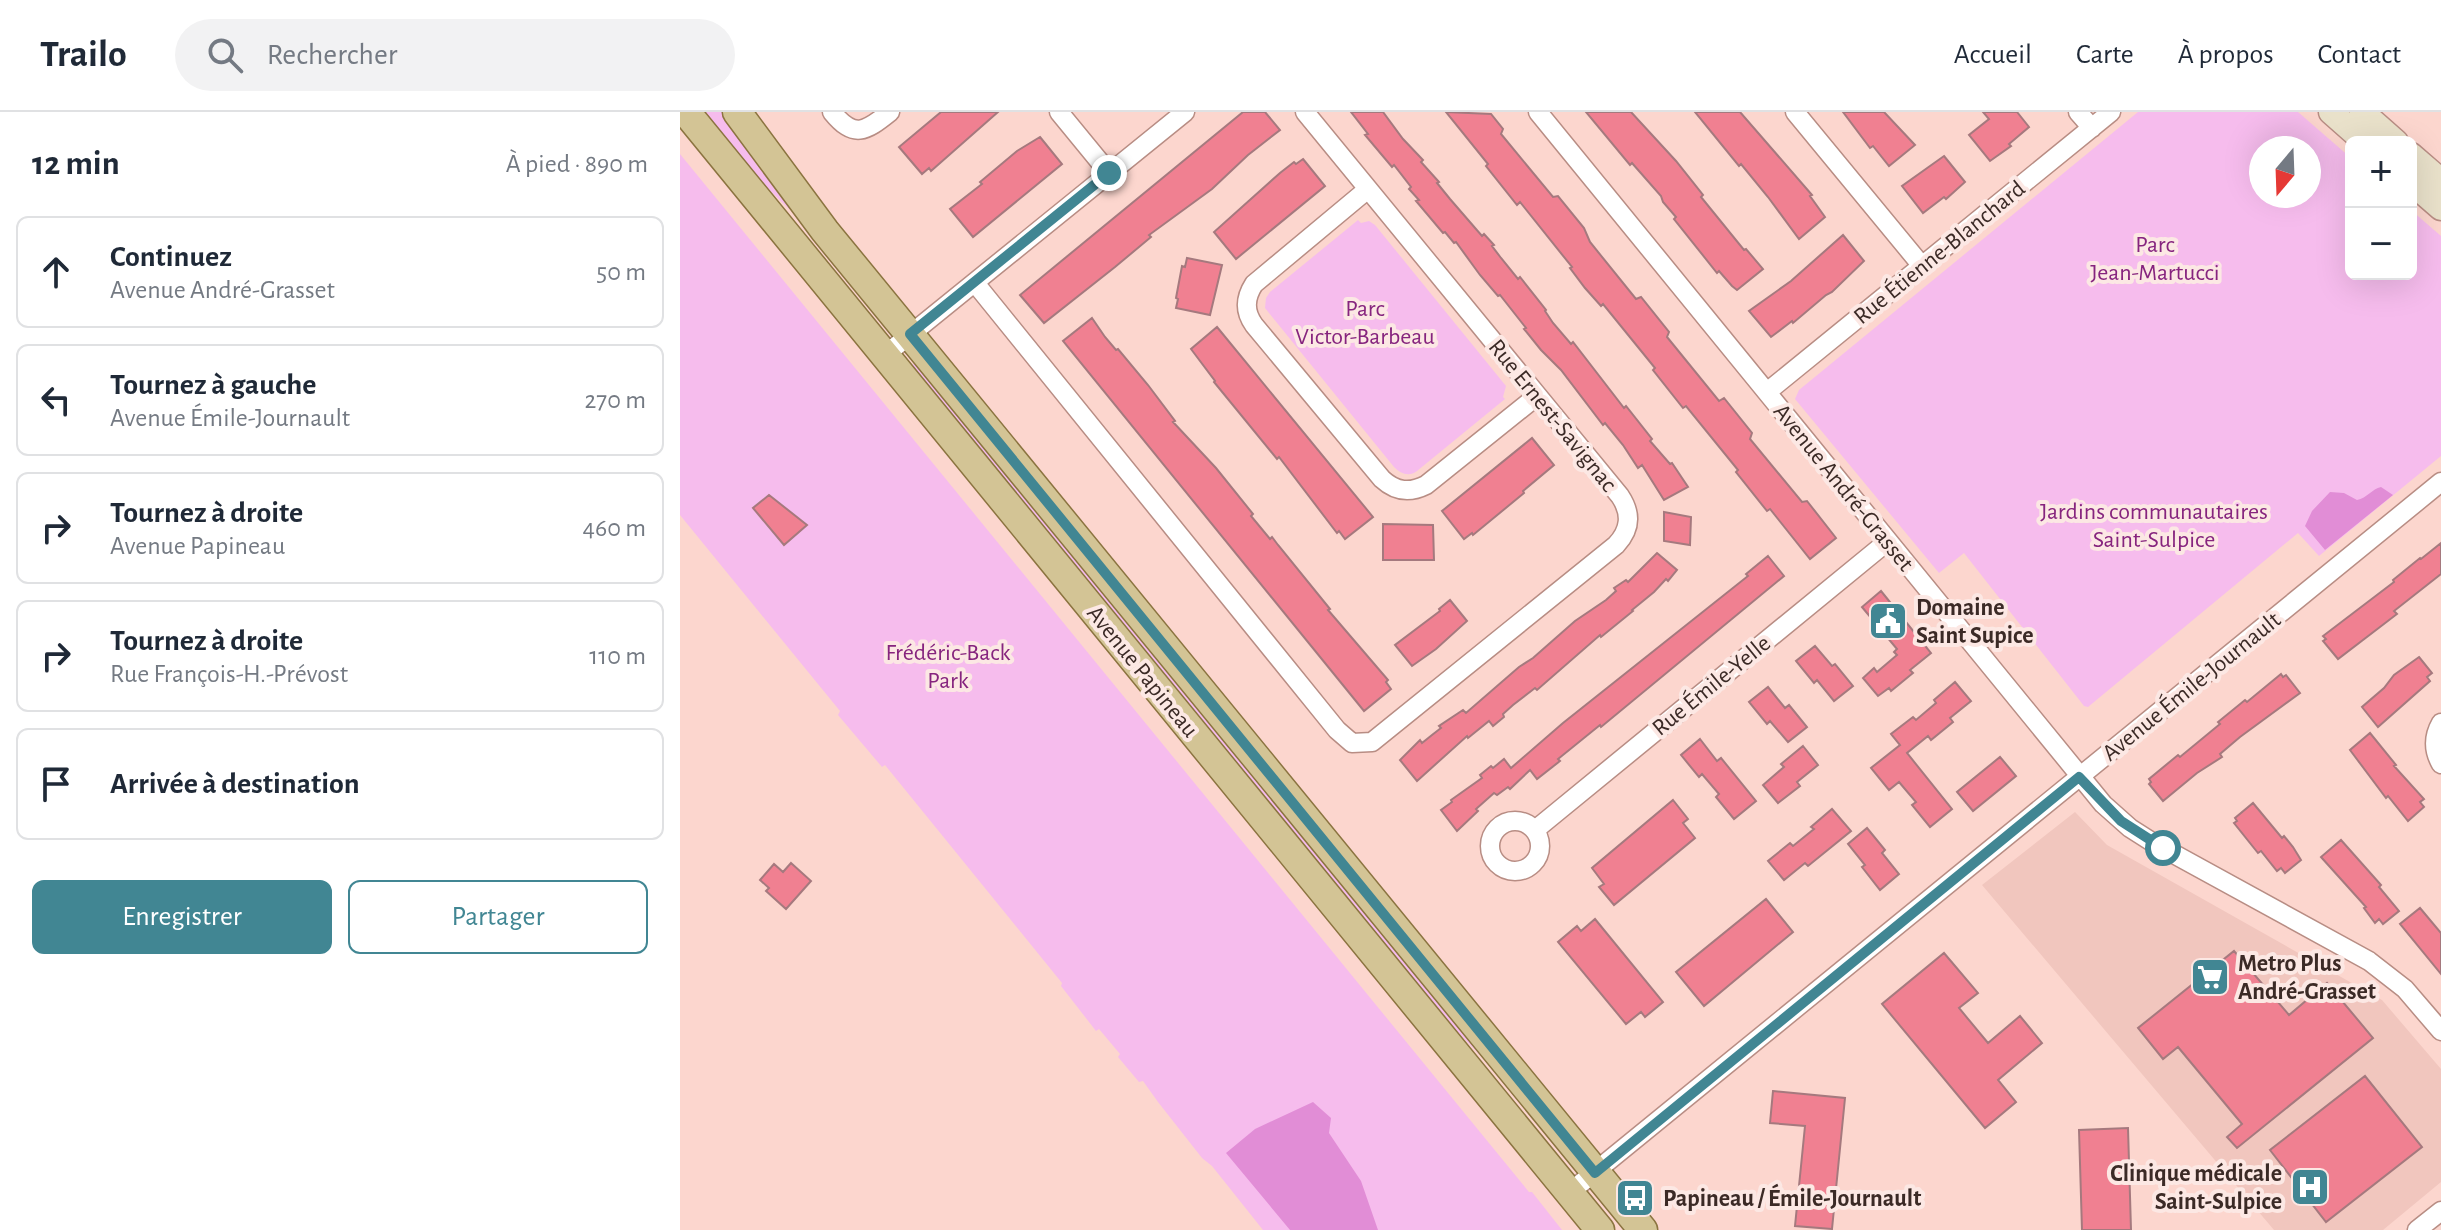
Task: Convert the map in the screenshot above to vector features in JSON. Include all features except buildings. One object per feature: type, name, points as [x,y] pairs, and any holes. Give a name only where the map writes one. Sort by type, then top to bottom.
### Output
[{"type":"main road","name":"Avenue Papineau","points":[[686,112],[1600,1230]]},
{"type":"main road","name":"Avenue Papineau","points":[[737,112],[810,213],[1643,1230]]},
{"type":"main road","points":[[2331,112],[2358,136]]},
{"type":"main road","points":[[2362,112],[2389,136]]},
{"type":"main road","points":[[2417,160],[2441,181]]},
{"type":"main road","points":[[2417,187],[2441,208]]},
{"type":"street","points":[[832,112],[844,126],[857,130],[873,125],[890,112]]},
{"type":"street","points":[[1059,112],[1109,173]]},
{"type":"street","points":[[885,355],[1185,112]]},
{"type":"street","name":"Rue Ernest-Savignac","points":[[975,283],[1337,730],[1348,741],[1359,744],[1372,742],[1611,550],[1626,533],[1628,517],[1624,502],[1305,112]]},
{"type":"street","name":"Avenue André-Grasset","points":[[1538,112],[2079,777],[2112,813],[2140,834],[2381,970],[2405,989],[2441,1031]]},
{"type":"street","points":[[1795,112],[1922,266]]},
{"type":"street","points":[[2078,112],[2092,128]]},
{"type":"street","name":"Rue Étienne-Blanchard","points":[[1767,392],[2111,112]]},
{"type":"street","points":[[1368,189],[1259,278],[1248,294],[1250,319],[1290,369],[1382,479],[1400,490],[1426,485],[1537,396]]},
{"type":"street","name":"Avenue Émile-Journault","points":[[1569,1193],[2441,482]]},
{"type":"street","name":"Rue Émile-Yelle","points":[[1535,830],[1888,541]]},
{"type":"street","points":[[2441,723],[2435,740],[2441,764]]},
{"type":"street","points":[[2417,1230],[2441,1211]]},
{"type":"shaded area","points":[[2381,487],[2393,495],[2325,550],[2305,526],[2312,511],[2330,492],[2344,493],[2357,500]]},
{"type":"shaded area","points":[[2075,812],[2107,845],[2382,1000],[2441,1069],[2441,1182],[2383,1230],[2274,1230],[1982,885]]},
{"type":"shaded area","points":[[1313,1102],[1331,1118],[1329,1133],[1361,1181],[1378,1230],[1290,1230],[1226,1153],[1255,1129]]},
{"type":"green space","points":[[701,112],[723,112],[792,207],[789,209],[753,174]]},
{"type":"green space","name":"Parc Jean-Martucci","points":[[2138,112],[2298,112],[2345,153],[2345,280],[2417,280],[2417,215],[2441,236],[2441,456],[2319,556],[2298,533],[2088,707],[2084,706],[1964,553],[1939,573],[1795,399],[1799,390]]},
{"type":"green space","name":"Frédéric-Back Park","points":[[680,154],[1562,1230],[1263,1230],[1143,1081],[1139,1082],[1099,1029],[1096,1031],[1061,986],[1062,983],[885,765],[882,767],[838,715],[840,711],[680,515]]},
{"type":"green space","name":"Parc Victor-Barbeau","points":[[1358,220],[1375,225],[1506,386],[1505,399],[1411,474],[1402,473],[1394,467],[1265,308],[1270,292]]},
{"type":"green space","points":[[917,361],[1482,1052],[1479,1054],[1442,1016],[909,368]]},
{"type":"place","name":"Domaine Saint Supice","points":[[1888,621]]},
{"type":"place","name":"Metro Plus André-Grasset","points":[[2210,977]]},
{"type":"place","name":"Clinique médicale Saint-Sulpice","points":[[2310,1187]]},
{"type":"place","name":"Papineau / Émile-Journault","points":[[1635,1198]]},
{"type":"route","points":[[1109,173],[910,334],[1595,1173],[2079,777],[2121,821],[2163,848]]},
{"type":"park label","name":"Jardins communautaires Saint-Sulpice","points":[[2154,525]]}]
